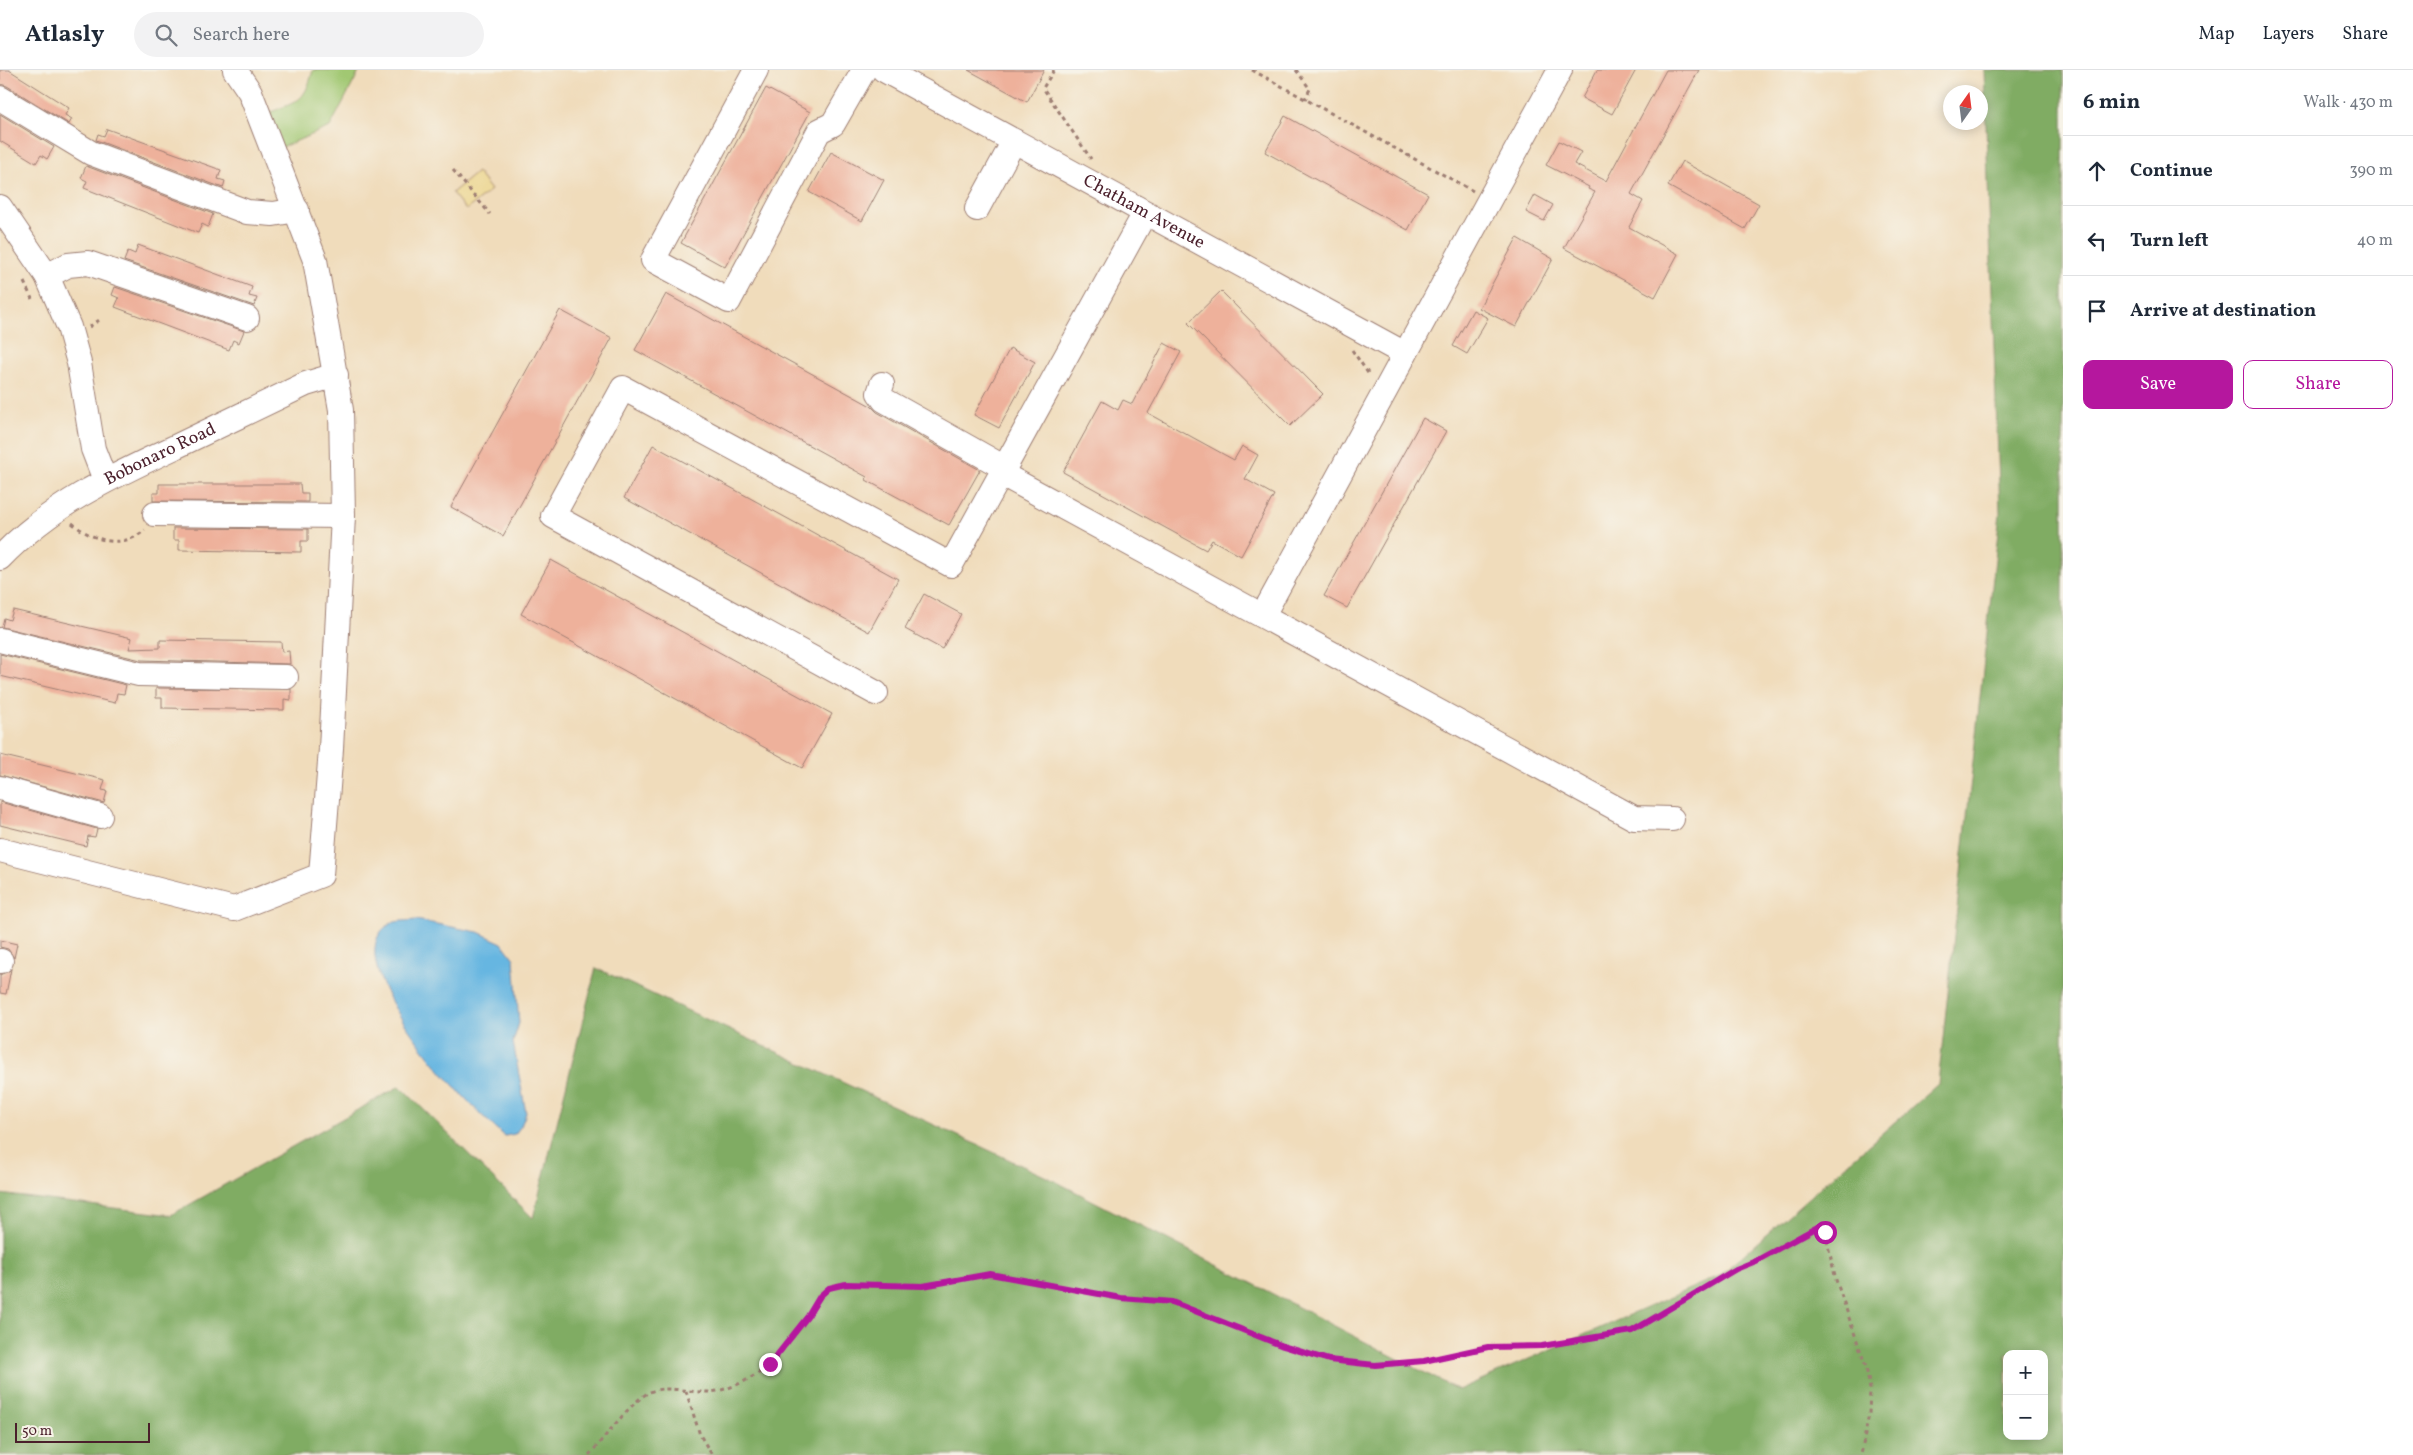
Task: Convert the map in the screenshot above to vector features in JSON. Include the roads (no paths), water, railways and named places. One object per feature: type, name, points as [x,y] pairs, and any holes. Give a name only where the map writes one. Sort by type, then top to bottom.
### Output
[{"type":"lane","points":[[0,850],[234,909],[321,874],[331,749],[343,516],[341,410],[315,260],[250,92],[235,70]]},
{"type":"lane","points":[[756,70],[653,260],[729,301],[819,131],[833,124],[864,70]]},
{"type":"lane","name":"Chatham Avenue","points":[[884,70],[1396,350]]},
{"type":"lane","points":[[1263,615],[1477,193],[1560,70]]},
{"type":"lane","points":[[0,98],[91,154],[247,212],[272,214],[297,210]]},
{"type":"lane","points":[[977,209],[1014,141]]},
{"type":"lane","points":[[0,207],[47,276],[72,336],[79,363],[93,449],[105,480]]},
{"type":"lane","points":[[876,693],[553,516],[623,388],[951,565],[1145,213]]},
{"type":"lane","points":[[47,276],[68,266],[88,263],[247,318]]},
{"type":"lane","name":"Bobonaro Road","points":[[0,558],[29,529],[58,507],[105,480],[306,384],[336,375]]},
{"type":"lane","points":[[882,384],[880,393],[884,400],[1004,471],[1263,615],[1634,818],[1672,819]]},
{"type":"lane","points":[[155,514],[343,516]]},
{"type":"lane","points":[[0,640],[139,674],[286,676]]},
{"type":"lane","points":[[0,788],[100,816]]},
{"type":"water","points":[[416,920],[478,932],[502,943],[514,959],[519,1023],[513,1042],[526,1113],[521,1126],[515,1134],[505,1136],[465,1098],[438,1068],[412,1034],[391,1001],[377,969],[376,942],[390,924],[399,921]]}]
